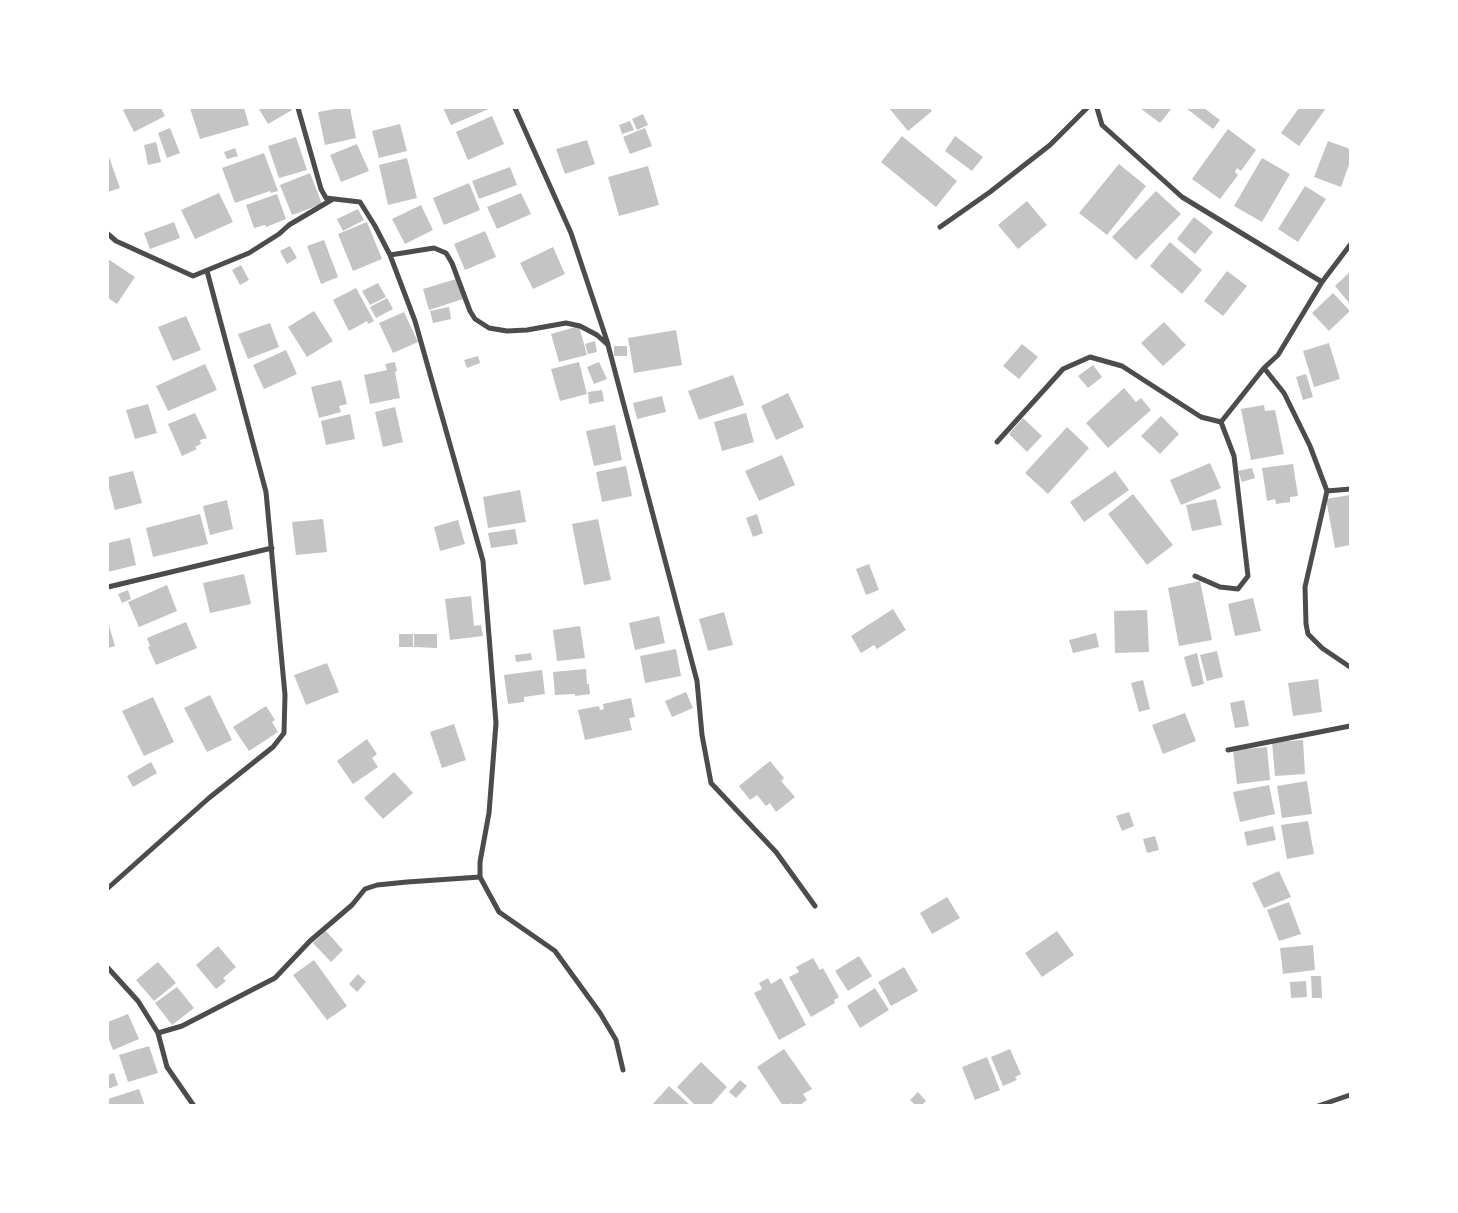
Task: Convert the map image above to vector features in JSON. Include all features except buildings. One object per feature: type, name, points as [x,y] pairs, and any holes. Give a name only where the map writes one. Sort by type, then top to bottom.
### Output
[{"type":"street","points":[[298,108],[326,198],[360,202],[390,255],[415,321],[483,561],[496,723],[489,814],[480,862],[480,877],[499,912],[555,951],[600,1013],[616,1040],[623,1070]]},
{"type":"street","points":[[515,108],[571,232],[608,346],[697,681],[702,736],[711,783],[776,852],[814,906]]},
{"type":"street","points":[[940,227],[990,192],[1050,145],[1087,108]]},
{"type":"street","points":[[1096,108],[1102,126],[1182,197],[1322,282]]},
{"type":"street","points":[[108,234],[116,241],[193,276],[250,253],[280,234],[289,225],[334,199]]},
{"type":"street","points":[[1221,422],[1264,368],[1278,355],[1322,282],[1350,245]]},
{"type":"street","points":[[390,255],[434,248],[446,253],[452,263],[470,311],[475,319],[489,328],[506,332],[566,323],[580,326],[597,334],[608,346]]},
{"type":"street","points":[[108,888],[209,798],[273,747],[284,733],[286,695],[266,492],[207,270]]},
{"type":"street","points":[[996,442],[1063,369],[1090,356],[1122,366],[1201,417],[1221,422]]},
{"type":"street","points":[[1264,368],[1284,393],[1310,446],[1328,491],[1305,587],[1308,634],[1315,643],[1350,667]]},
{"type":"street","points":[[1195,576],[1220,587],[1238,589],[1248,576],[1234,456],[1221,422]]},
{"type":"street","points":[[1328,491],[1350,489]]},
{"type":"street","points":[[108,587],[272,548]]},
{"type":"street","points":[[1228,750],[1350,726]]},
{"type":"street","points":[[158,1033],[182,1026],[275,978],[310,941],[352,905],[365,889],[377,885],[480,877]]},
{"type":"street","points":[[108,968],[138,1001],[158,1033],[167,1066],[194,1106]]},
{"type":"street","points":[[1318,1106],[1350,1095]]}]
